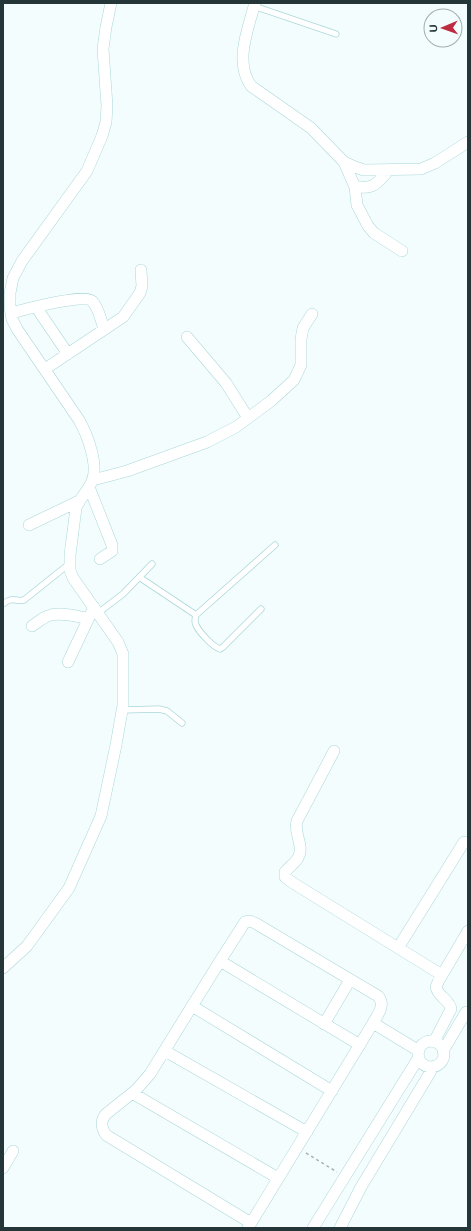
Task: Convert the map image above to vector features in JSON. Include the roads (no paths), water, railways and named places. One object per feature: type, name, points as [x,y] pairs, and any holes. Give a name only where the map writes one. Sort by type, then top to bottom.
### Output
[{"type":"street","points":[[3,968],[27,946],[69,888],[101,816],[122,710],[124,667],[123,654],[118,642],[93,613],[73,578],[70,564],[76,508],[91,483],[94,465],[86,434],[79,420],[17,329],[6,302],[10,293],[13,278],[22,261],[87,171],[102,136],[106,122],[107,106],[103,49],[111,3]]},
{"type":"street","points":[[254,4],[245,41],[242,63],[247,80],[251,86],[311,128],[344,162],[355,187],[357,205],[368,226],[378,237],[402,251]]},
{"type":"street","points":[[344,162],[364,170],[421,169],[435,163],[468,142]]},
{"type":"street","points":[[355,187],[372,187],[378,183],[389,170]]},
{"type":"street","points":[[45,369],[123,317],[140,294],[142,286],[141,270]]},
{"type":"street","points":[[11,313],[62,301],[82,298],[88,299],[92,301],[97,309],[104,329]]},
{"type":"street","points":[[36,307],[68,354]]},
{"type":"street","points":[[91,483],[207,442],[236,427],[271,401],[294,380],[301,365],[302,328],[312,314]]},
{"type":"street","points":[[186,337],[226,383],[248,418]]},
{"type":"street","points":[[91,483],[112,545],[112,552],[100,559]]},
{"type":"street","points":[[29,524],[79,501]]},
{"type":"street","points":[[32,626],[47,616],[53,614],[93,613]]},
{"type":"street","points":[[68,662],[93,613]]},
{"type":"street","points":[[334,751],[297,821],[296,828],[300,844],[300,854],[285,872],[285,877],[442,975]]},
{"type":"street","points":[[398,948],[464,842]]},
{"type":"street","points":[[250,921],[378,996],[381,1000],[382,1006],[298,1148],[250,1225],[106,1135],[102,1129],[101,1123],[103,1117],[132,1093],[150,1074],[220,961],[245,922],[250,921]]},
{"type":"street","points":[[434,1042],[451,1009],[450,1004],[437,992],[436,987],[468,930]]},
{"type":"street","points":[[220,961],[360,1045]]},
{"type":"street","points":[[324,1024],[350,980]]},
{"type":"street","points":[[192,1006],[332,1091]]},
{"type":"street","points":[[443,1051],[466,1012]]},
{"type":"street","points":[[313,1228],[419,1054],[421,1046],[431,1041],[440,1045],[443,1051],[443,1057],[438,1065],[425,1065],[422,1063],[419,1054],[373,1023]]},
{"type":"street","points":[[165,1051],[307,1132]]},
{"type":"street","points":[[340,1228],[361,1187],[434,1066]]},
{"type":"street","points":[[132,1093],[278,1178]]},
{"type":"street","points":[[3,1168],[13,1151]]},
{"type":"street","points":[[345,1177],[361,1187]]},
{"type":"lane","points":[[254,4],[336,34]]},
{"type":"lane","points":[[261,610],[220,649],[215,648],[196,626],[196,615],[276,545]]},
{"type":"lane","points":[[3,604],[11,599],[24,600],[70,564]]},
{"type":"lane","points":[[93,613],[122,594],[152,564]]},
{"type":"lane","points":[[140,577],[196,615]]},
{"type":"lane","points":[[122,710],[159,709],[167,711],[182,723]]}]
